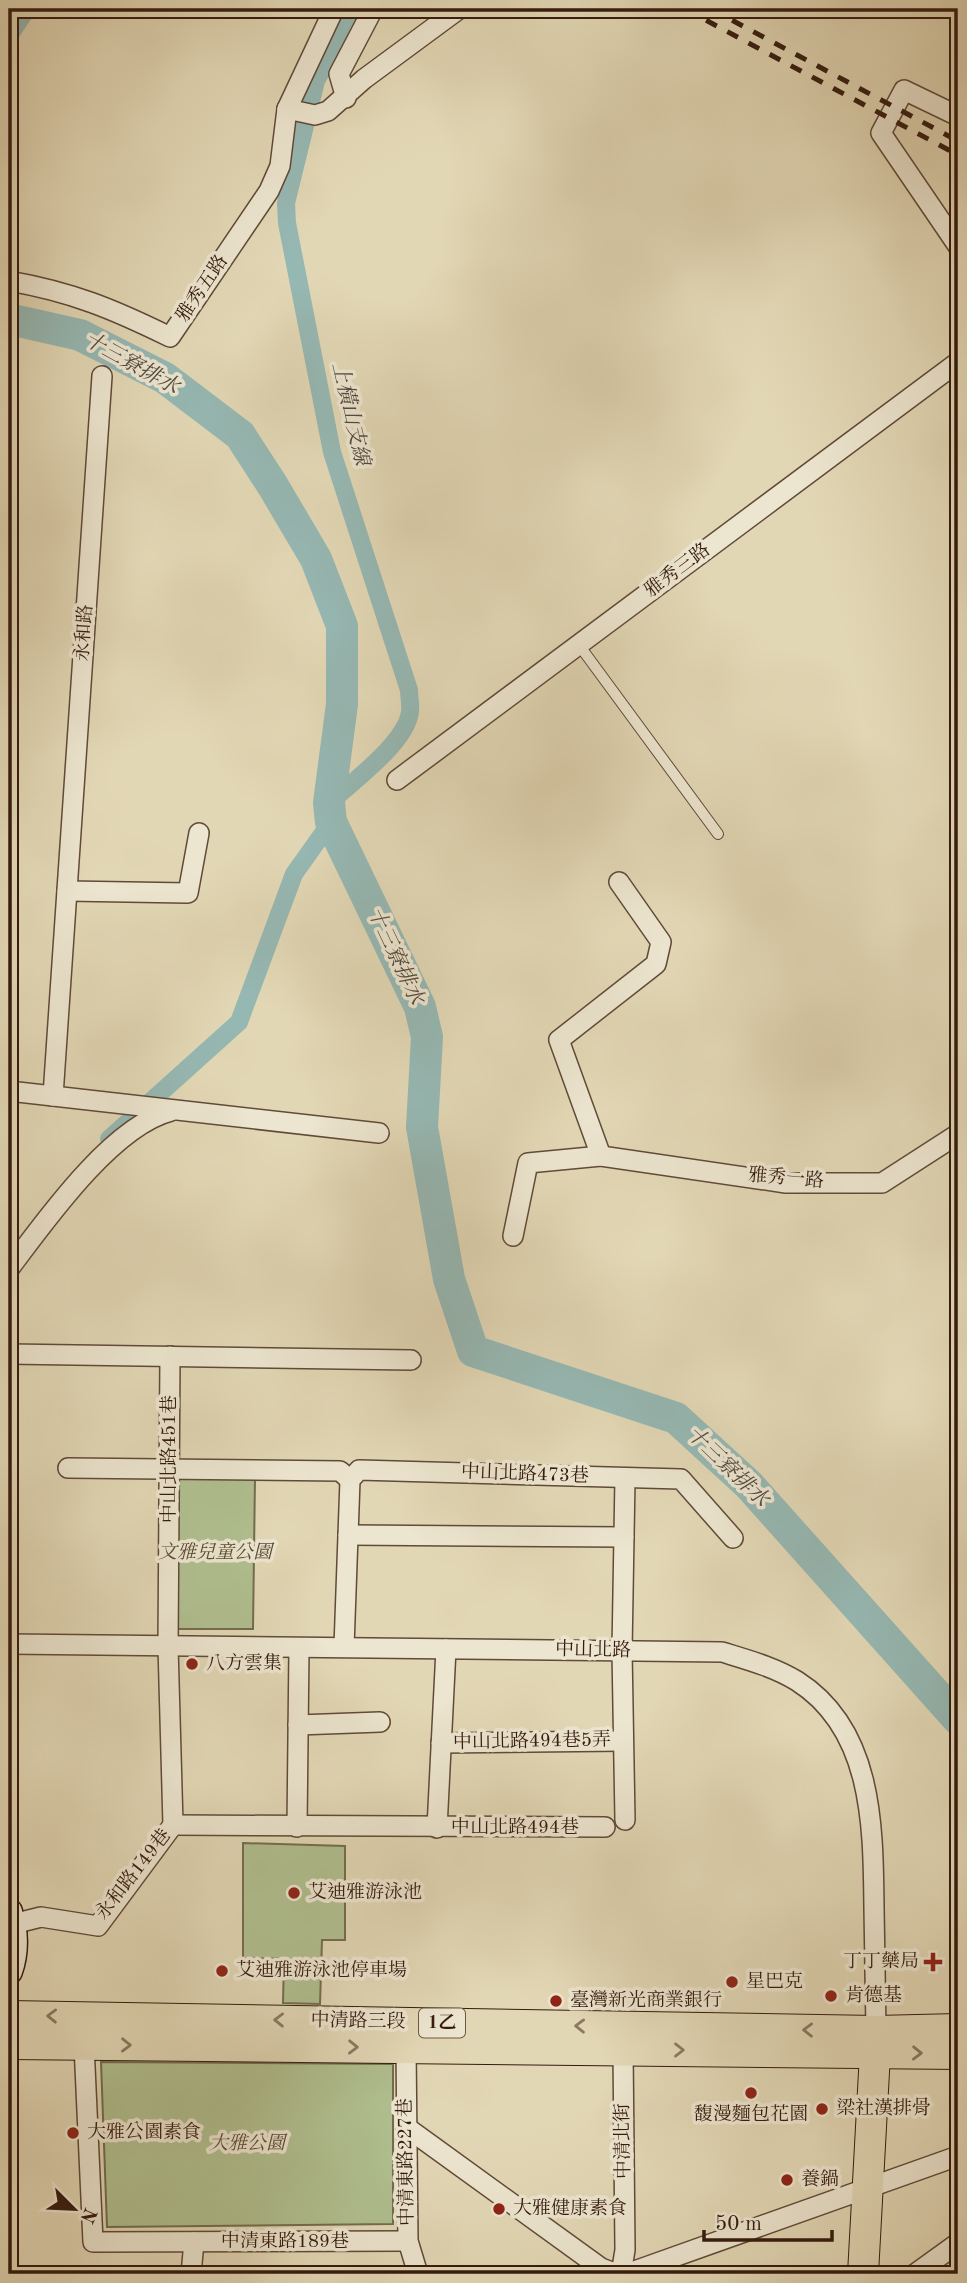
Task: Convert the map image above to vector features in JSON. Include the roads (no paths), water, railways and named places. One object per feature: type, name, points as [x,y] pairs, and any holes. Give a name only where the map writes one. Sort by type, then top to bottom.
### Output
[{"type":"main road","points":[[9,1970],[13,1960],[11,1918]]},
{"type":"main road","name":"中清路三段","points":[[9,2016],[876,2041]]},
{"type":"main road","points":[[876,2041],[958,2029]]},
{"type":"main road","name":"中清路三段","points":[[9,2044],[623,2050],[876,2041]]},
{"type":"main road","points":[[876,2041],[958,2054]]},
{"type":"main road","points":[[863,2274],[876,2041]]},
{"type":"street","points":[[334,9],[301,112],[328,111],[346,98],[364,79],[459,9]]},
{"type":"street","points":[[346,98],[339,74],[373,9]]},
{"type":"street","points":[[958,116],[904,90],[881,133],[958,246]]},
{"type":"street","name":"雅秀五路","points":[[9,281],[55,289],[105,305],[170,337],[269,191],[301,112]]},
{"type":"street","name":"雅秀三路","points":[[397,780],[958,362]]},
{"type":"street","name":"永和路","points":[[53,1096],[102,376]]},
{"type":"street","points":[[67,891],[188,893],[199,833]]},
{"type":"street","points":[[601,1156],[559,1040],[656,964],[661,942],[619,882]]},
{"type":"street","points":[[9,1091],[379,1133]]},
{"type":"street","points":[[9,1269],[39,1228],[109,1148],[154,1115],[175,1110]]},
{"type":"street","name":"雅秀一路","points":[[513,1236],[528,1163],[601,1156],[786,1183],[882,1183],[958,1134]]},
{"type":"street","points":[[9,1354],[411,1360]]},
{"type":"street","name":"中山北路451巷","points":[[170,1356],[168,1646],[173,1825]]},
{"type":"street","points":[[68,1468],[340,1471],[350,1480],[344,1647]]},
{"type":"street","name":"中山北路473巷","points":[[350,1480],[359,1470],[681,1479],[733,1538]]},
{"type":"street","points":[[625,1478],[622,1651],[625,1820]]},
{"type":"street","points":[[348,1535],[624,1537]]},
{"type":"street","name":"中山北路","points":[[9,1644],[722,1652],[768,1667],[798,1682],[832,1712],[856,1753],[873,1822],[876,2041]]},
{"type":"street","points":[[298,1827],[299,1648]]},
{"type":"street","name":"中山北路494巷","points":[[446,1649],[437,1829],[605,1828]]},
{"type":"street","points":[[299,1724],[380,1722]]},
{"type":"street","name":"中山北路494巷5弄","points":[[441,1743],[624,1741]]},
{"type":"street","name":"永和路149巷","points":[[11,1918],[41,1917],[98,1926],[173,1825],[437,1829]]},
{"type":"street","points":[[84,2045],[93,2242],[194,2242]]},
{"type":"street","name":"中清東路227巷","points":[[405,2048],[408,2241],[418,2274]]},
{"type":"street","name":"中清北街","points":[[621,2274],[625,2250],[623,2050]]},
{"type":"street","points":[[407,2127],[601,2268],[621,2274],[958,2157]]},
{"type":"street","name":"中清東路189巷","points":[[191,2274],[194,2242],[408,2241]]},
{"type":"street","points":[[915,2274],[958,2243]]},
{"type":"lane","points":[[579,645],[718,834]]},
{"type":"waterway","points":[[9,36],[27,9]]},
{"type":"waterway","name":"上橫山支線","points":[[329,803],[389,749],[406,724],[410,709],[409,690],[332,452],[287,223],[286,203],[316,81],[355,9]]},
{"type":"waterway","name":"十三寮排水","points":[[9,319],[80,335],[165,378],[240,435],[316,559],[342,626],[342,704],[329,803],[331,822],[420,1007],[427,1037],[422,1127],[449,1279],[473,1351],[676,1418],[749,1485],[958,1719]]},
{"type":"waterway","points":[[109,1139],[239,1022],[294,874],[331,822]]},
{"type":"railway","points":[[685,9],[958,155]]},
{"type":"railway","points":[[711,9],[958,141]]},
{"type":"place","name":"八方雲集","points":[[192,1664]]},
{"type":"place","name":"艾迪雅游泳池","points":[[294,1893]]},
{"type":"place","name":"丁丁藥局","points":[[933,1962]]},
{"type":"place","name":"艾迪雅游泳池停車場","points":[[222,1971]]},
{"type":"place","name":"星巴克","points":[[732,1982]]},
{"type":"place","name":"肯德基","points":[[831,1996]]},
{"type":"place","name":"臺灣新光商業銀行","points":[[556,2001]]},
{"type":"place","name":"馥漫麵包花園","points":[[751,2093]]},
{"type":"place","name":"梁社漢排骨","points":[[822,2109]]},
{"type":"place","name":"大雅公園素食","points":[[73,2133]]},
{"type":"place","name":"養鍋","points":[[787,2180]]},
{"type":"place","name":"大雅健康素食","points":[[499,2209]]},
{"type":"park label","name":"文雅兒童公園","points":[[215,1553]]},
{"type":"park label","name":"大雅公園","points":[[247,2144]]}]
